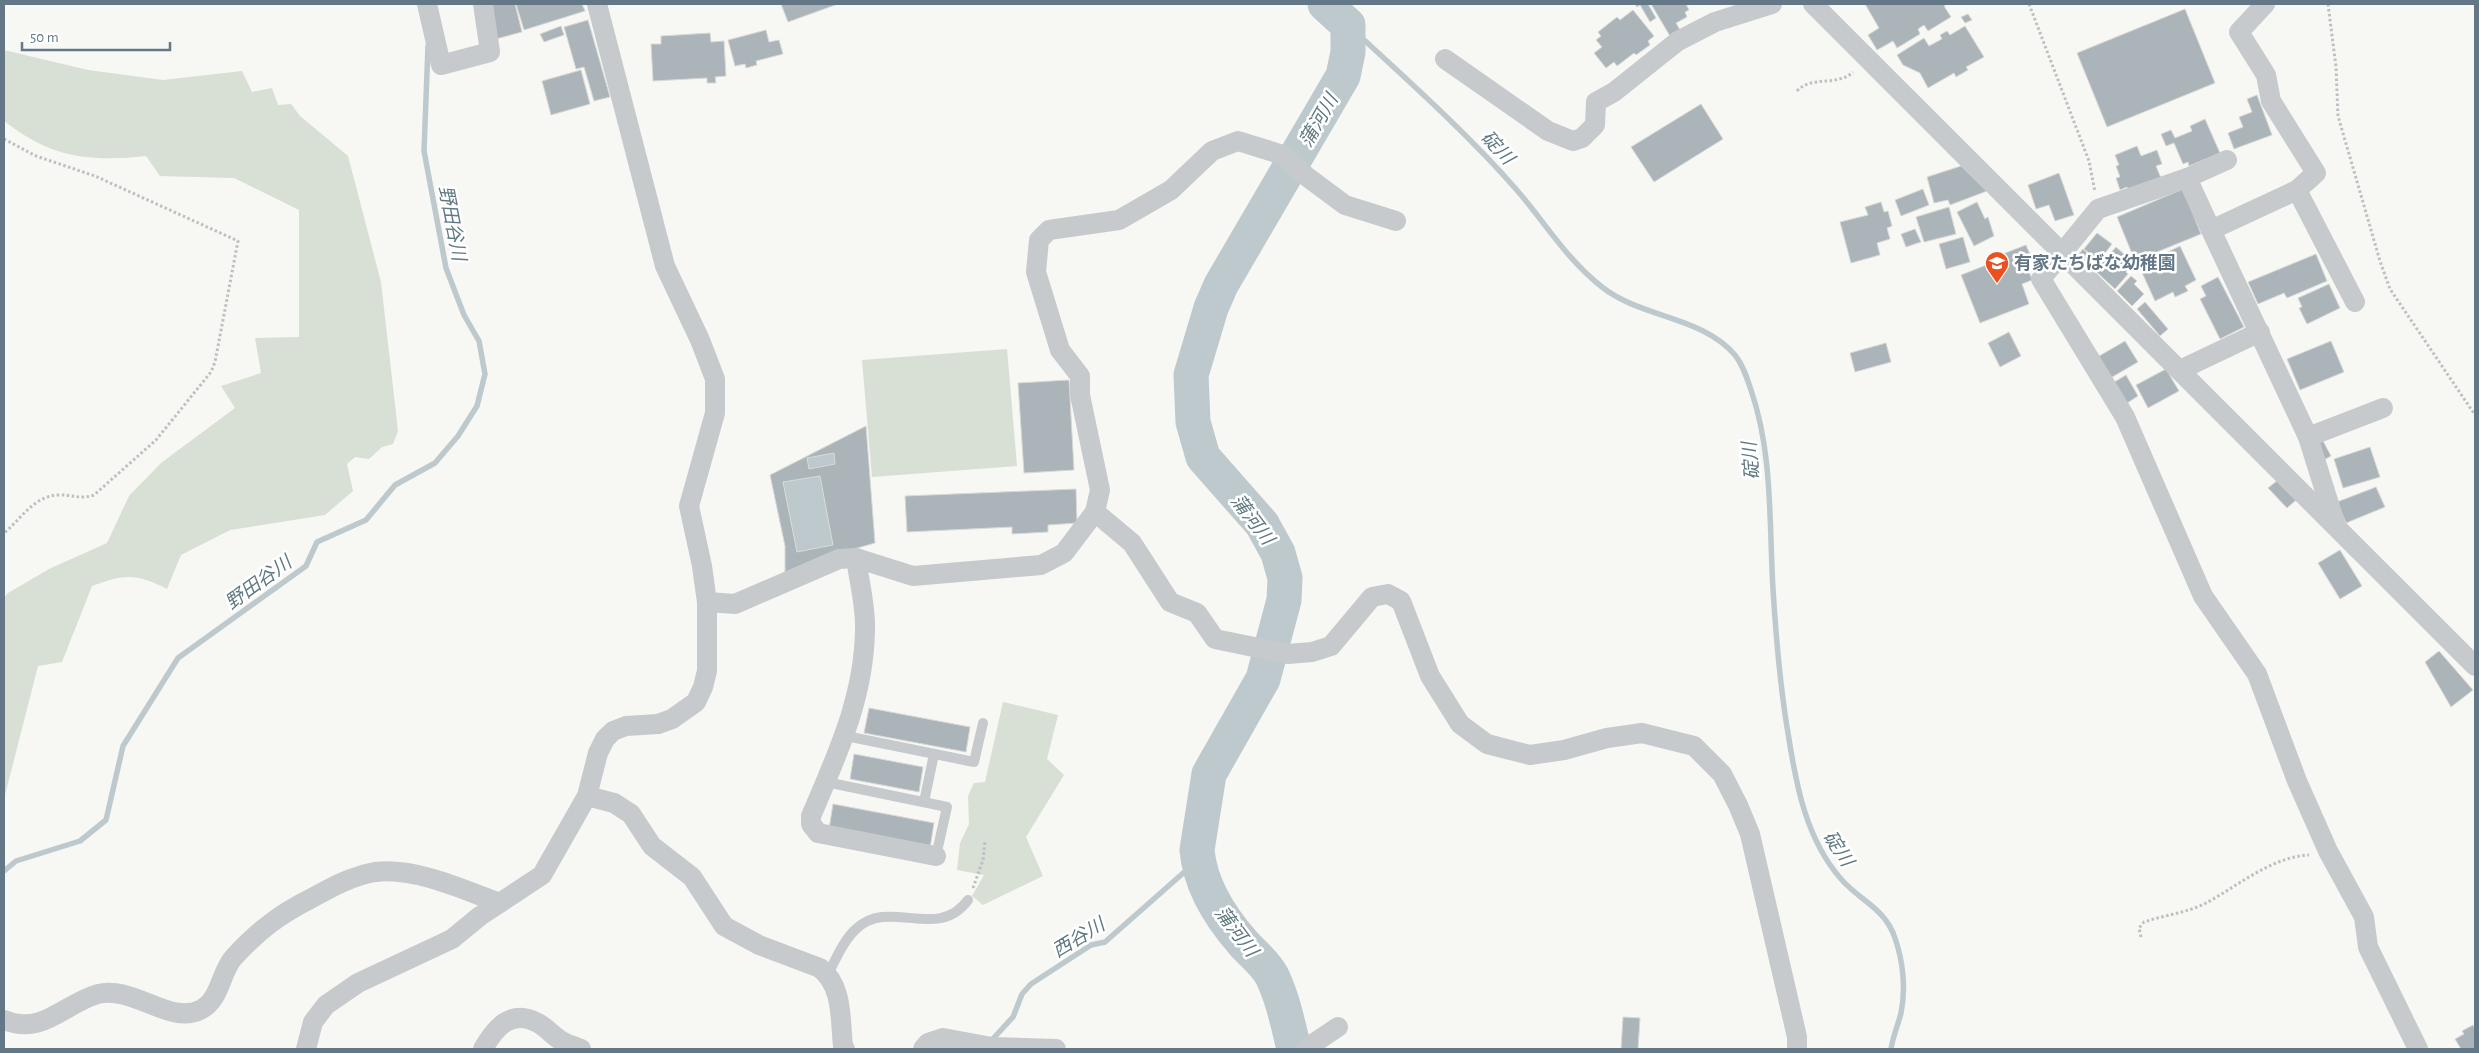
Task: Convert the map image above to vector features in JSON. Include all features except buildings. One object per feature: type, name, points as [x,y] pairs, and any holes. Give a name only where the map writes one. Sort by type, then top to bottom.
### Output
[{"type":"street","points":[[427,4],[441,65],[490,52],[483,4]]},
{"type":"street","points":[[306,1049],[313,1022],[326,1005],[358,983],[452,939],[499,902],[542,875],[587,796],[598,753],[605,739],[613,731],[626,726],[658,724],[672,719],[696,702],[707,672],[707,602],[702,566],[689,506],[715,413],[715,378],[700,340],[665,266],[597,4]]},
{"type":"street","points":[[1445,59],[1548,131],[1573,141],[1582,138],[1595,125],[1596,102],[1614,92],[1678,41],[1715,22],[1772,4]]},
{"type":"street","points":[[1813,4],[2475,666]]},
{"type":"street","points":[[2211,230],[2297,190],[2316,173],[2271,102],[2266,75],[2239,32],[2264,4]]},
{"type":"street","points":[[707,602],[735,604],[839,559],[856,558],[913,576],[1041,565],[1064,553],[1095,512],[1100,490],[1080,395],[1080,376],[1060,350],[1036,272],[1039,240],[1049,230],[1119,220],[1171,190],[1212,151],[1238,141],[1283,155],[1306,176],[1345,205],[1396,221]]},
{"type":"street","points":[[2227,160],[2186,178],[2098,210],[2041,279],[2126,417],[2203,596],[2257,674],[2297,781],[2328,852],[2364,917],[2368,947],[2418,1049]]},
{"type":"street","points":[[2186,178],[2308,437],[2336,526]]},
{"type":"street","points":[[2297,190],[2355,302]]},
{"type":"street","points":[[2180,370],[2260,332]]},
{"type":"street","points":[[2308,437],[2382,408]]},
{"type":"street","points":[[1095,512],[1132,543],[1170,602],[1197,613],[1215,639],[1288,654],[1312,652],[1331,646],[1372,597],[1388,594],[1401,601],[1430,676],[1460,724],[1487,744],[1530,755],[1564,750],[1607,738],[1642,733],[1694,746],[1722,774],[1750,834],[1797,1037],[1797,1049]]},
{"type":"street","points":[[856,558],[866,628],[864,653],[855,705],[846,736],[812,816],[811,824],[818,833],[936,856]]},
{"type":"street","points":[[587,796],[614,803],[631,814],[652,846],[692,877],[724,926],[759,945],[820,968],[828,974],[834,983],[838,995],[843,1046],[845,1049]]},
{"type":"street","points":[[4,1020],[24,1025],[36,1025],[84,999],[100,994],[114,993],[190,1014],[208,1005],[232,960],[254,935],[280,914],[344,881],[376,872],[426,877],[499,902]]},
{"type":"street","points":[[483,1049],[495,1030],[504,1023],[526,1018],[539,1023],[560,1040],[581,1049]]},
{"type":"street","points":[[1306,1048],[1338,1027]]},
{"type":"street","points":[[922,1049],[928,1043],[943,1038],[989,1046],[1056,1049]]},
{"type":"lane","points":[[846,736],[974,762],[983,722]]},
{"type":"lane","points":[[924,802],[934,754]]},
{"type":"lane","points":[[826,782],[947,807],[936,856]]},
{"type":"lane","points":[[828,974],[848,937],[866,922],[892,916],[938,920],[950,917],[960,910],[968,900]]},
{"type":"path","points":[[2029,4],[2089,161],[2098,210]]},
{"type":"path","points":[[2328,4],[2336,67],[2338,116],[2380,261],[2390,289],[2475,415]]},
{"type":"path","points":[[1797,92],[1808,83],[1836,80],[1850,75],[1867,58]]},
{"type":"path","points":[[4,139],[36,156],[95,176],[238,241],[215,362],[202,386],[156,440],[94,496],[84,498],[59,495],[47,497],[32,505],[15,524],[4,532]]},
{"type":"path","points":[[968,900],[979,875],[985,841]]},
{"type":"path","points":[[2141,937],[2139,928],[2144,922],[2196,907],[2265,869],[2296,856],[2328,852]]},
{"type":"shaded area","points":[[1309,4],[1339,4],[1348,25],[1326,18]]},
{"type":"shaded area","points":[[4,50],[88,70],[163,80],[242,71],[252,92],[272,88],[278,105],[291,104],[300,116],[348,156],[381,282],[398,431],[393,444],[382,447],[369,459],[355,457],[347,464],[353,491],[325,515],[230,530],[181,555],[167,589],[147,580],[130,577],[113,579],[92,586],[62,662],[38,666],[4,799],[4,598],[8,593],[49,569],[107,543],[129,496],[161,463],[235,408],[221,386],[261,373],[255,338],[299,337],[299,210],[234,178],[160,176],[146,156],[106,158],[71,155],[38,143],[4,121]]},
{"type":"shaded area","points":[[1007,349],[1017,466],[872,477],[862,360]]},
{"type":"shaded area","points":[[834,453],[835,464],[809,469],[807,458]]},
{"type":"shaded area","points":[[820,476],[833,545],[797,552],[783,482]]},
{"type":"shaded area","points":[[1003,702],[1058,715],[1047,759],[1064,775],[1026,837],[1043,876],[983,905],[972,896],[984,875],[957,870],[960,843],[969,824],[968,796],[974,783],[985,782]]},
{"type":"waterway","name":"蒲河川","points":[[1294,1049],[1282,1003],[1272,976],[1263,963],[1244,944],[1220,912],[1202,876],[1197,850],[1209,774],[1263,679],[1284,600],[1285,578],[1278,553],[1262,524],[1203,457],[1193,422],[1191,375],[1211,308],[1221,285],[1343,76],[1348,52],[1348,25],[1325,4]]},
{"type":"waterway","name":"碇川","points":[[1348,25],[1434,105],[1496,167],[1567,253],[1589,276],[1618,297],[1706,332],[1721,342],[1735,355],[1740,363],[1748,381],[1758,414],[1767,463],[1777,643],[1791,753],[1799,792],[1811,829],[1829,863],[1848,887],[1879,912],[1891,928],[1895,938],[1902,966],[1903,994],[1901,1013],[1891,1049]]},
{"type":"waterway","name":"野田谷川","points":[[4,871],[16,861],[80,841],[106,820],[123,746],[178,658],[306,566],[317,542],[366,520],[395,485],[435,463],[458,436],[477,406],[485,374],[479,341],[464,315],[446,268],[424,151],[428,46]]},
{"type":"waterway","name":"西谷川","points":[[990,1042],[1013,1017],[1022,994],[1031,984],[1091,945],[1105,942],[1198,860]]},
{"type":"place","name":"有家たちばな幼稚園","points":[[1997,284]]}]
